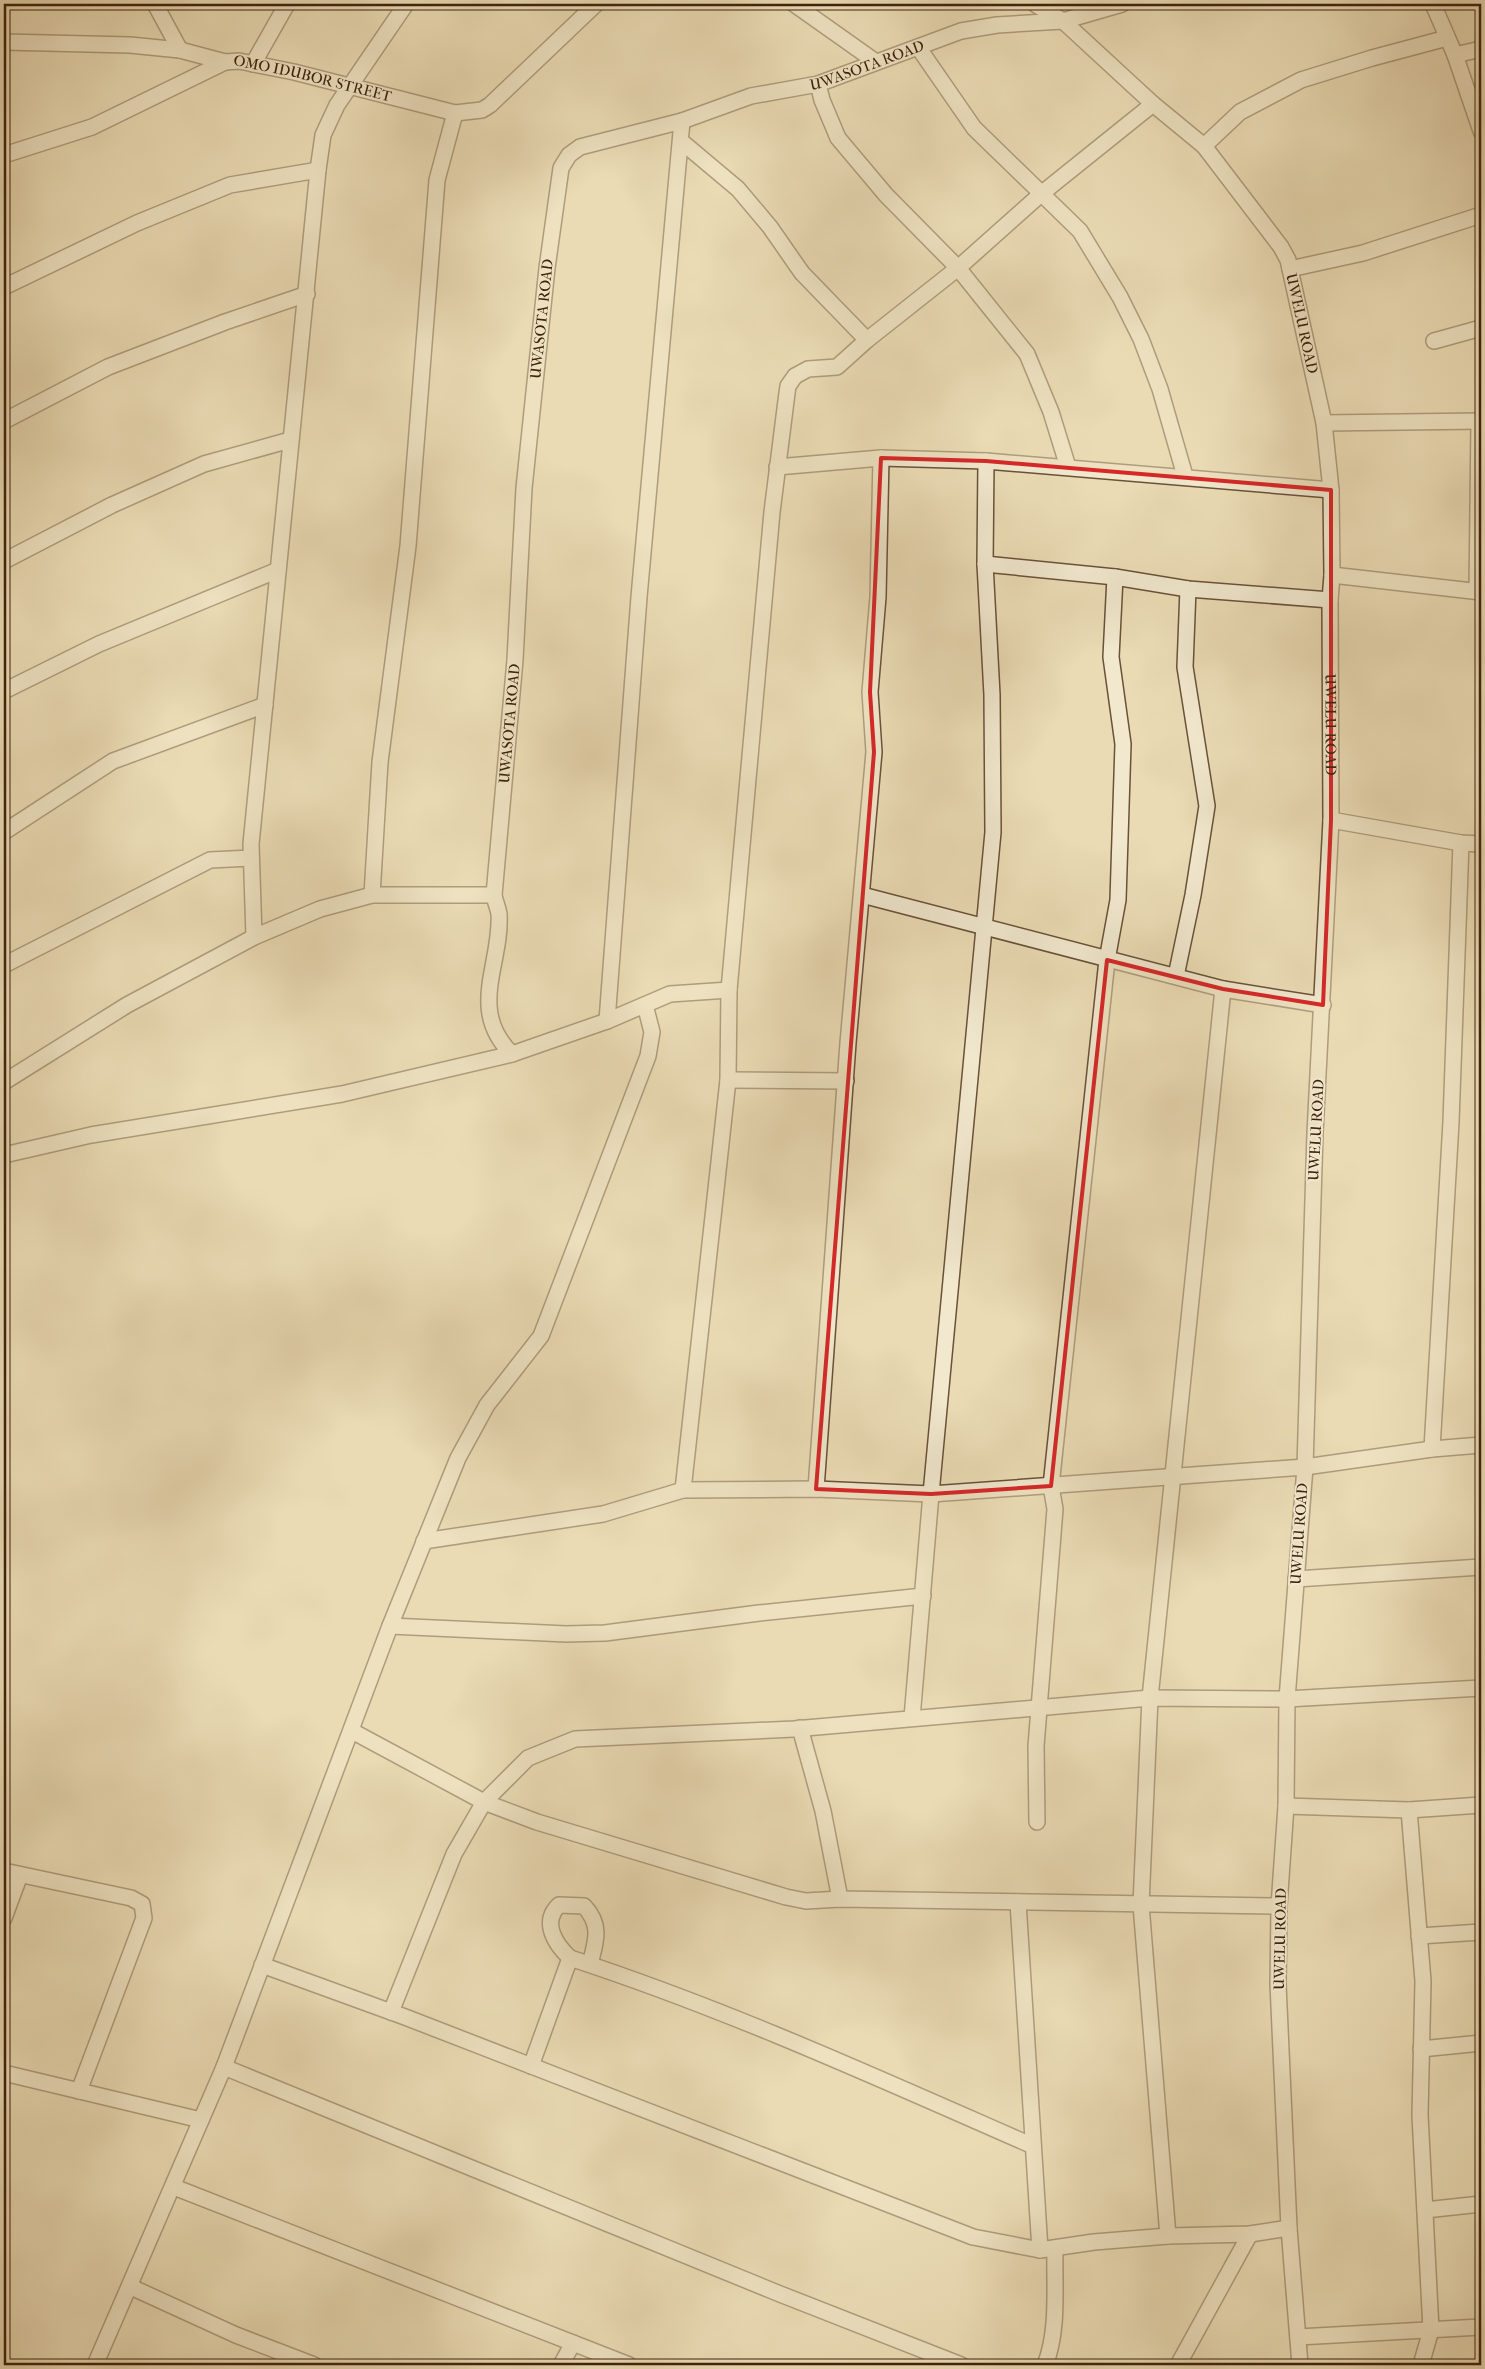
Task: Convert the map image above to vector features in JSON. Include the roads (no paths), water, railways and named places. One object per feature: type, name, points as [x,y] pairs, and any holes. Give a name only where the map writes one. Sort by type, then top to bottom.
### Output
[{"type":"street","points":[[155,4],[180,50]]},
{"type":"street","points":[[253,64],[287,4]]},
{"type":"street","points":[[254,937],[251,844],[290,440],[323,135],[349,85],[406,4]]},
{"type":"street","name":"OMO IDUBOR STREET","points":[[4,156],[92,127],[225,62],[239,61],[349,85],[455,113],[482,110],[490,105],[596,4]]},
{"type":"street","points":[[794,4],[876,62]]},
{"type":"street","name":"UWELU ROAD","points":[[1035,4],[1063,22],[1153,104],[1204,146],[1281,247],[1290,269],[1324,423],[1331,490],[1331,820],[1315,1133],[1304,1467],[1287,1699],[1286,1806],[1279,1906],[1278,1984],[1288,2228],[1300,2365]]},
{"type":"street","name":"UWASOTA ROAD","points":[[512,1054],[499,1041],[490,1014],[489,980],[498,914],[494,895],[514,660],[524,488],[547,268],[561,168],[569,155],[580,147],[682,121],[751,96],[818,84],[961,31],[997,25],[1063,22],[1122,4]]},
{"type":"street","points":[[1433,4],[1454,55],[1481,131]]},
{"type":"street","points":[[1204,146],[1240,112],[1301,80],[1372,58],[1447,38]]},
{"type":"street","points":[[4,42],[70,42],[180,50],[225,62]]},
{"type":"street","points":[[918,47],[974,128],[1080,231],[1120,297],[1141,338],[1160,389],[1185,476]]},
{"type":"street","points":[[1454,55],[1481,49]]},
{"type":"street","points":[[818,84],[822,100],[838,138],[886,194],[958,268],[1027,354],[1051,412],[1068,467]]},
{"type":"street","points":[[684,1490],[728,1080],[729,990],[777,466],[787,393],[795,376],[808,369],[837,367],[867,340],[958,268],[1041,194],[1153,104]]},
{"type":"street","points":[[372,895],[380,762],[408,546],[437,180],[455,113]]},
{"type":"street","points":[[607,1021],[639,597],[682,142],[682,121]]},
{"type":"street","points":[[682,142],[738,189],[770,228],[802,273],[867,340]]},
{"type":"street","points":[[4,287],[136,223],[230,185],[318,170]]},
{"type":"street","points":[[1290,269],[1363,253],[1481,215]]},
{"type":"street","points":[[4,421],[108,367],[225,322],[307,294]]},
{"type":"street","points":[[1434,341],[1481,328]]},
{"type":"street","points":[[1324,423],[1480,421],[1479,591],[1332,575]]},
{"type":"street","points":[[4,561],[112,505],[204,464],[290,440]]},
{"type":"street","points":[[777,466],[881,458],[986,461],[1185,476],[1331,490]]},
{"type":"street","points":[[816,1489],[846,1081],[874,752],[870,692],[878,597],[881,458]]},
{"type":"street","points":[[912,1718],[993,832],[992,695],[984,564],[986,461]]},
{"type":"street","points":[[984,564],[1115,577],[1188,589],[1330,600]]},
{"type":"street","points":[[4,691],[99,644],[278,570]]},
{"type":"street","points":[[1037,1822],[1036,1746],[1055,1509],[1051,1486],[1107,960],[1118,900],[1123,744],[1111,657],[1115,577]]},
{"type":"street","points":[[1176,976],[1193,895],[1207,806],[1184,667],[1188,589]]},
{"type":"street","points":[[4,832],[113,762],[265,706]]},
{"type":"street","points":[[1331,820],[1461,843],[1481,844]]},
{"type":"street","points":[[1432,1449],[1451,1122],[1461,843]]},
{"type":"street","points":[[4,965],[210,860],[251,858]]},
{"type":"street","points":[[4,1082],[127,1005],[254,937],[320,909],[372,895],[494,895]]},
{"type":"street","points":[[862,895],[1223,989],[1323,1005]]},
{"type":"street","points":[[1168,2236],[1142,1905],[1150,1698],[1223,989]]},
{"type":"street","points":[[4,1155],[91,1134],[342,1094],[512,1054],[607,1021],[670,994],[729,990]]},
{"type":"street","points":[[95,2365],[131,2287],[224,2067],[390,1626],[458,1458],[487,1405],[541,1336],[648,1056],[652,1032],[645,1005]]},
{"type":"street","points":[[728,1080],[846,1081]]},
{"type":"street","points":[[424,1541],[603,1514],[684,1490],[816,1489],[931,1494],[1173,1478],[1304,1467],[1432,1449],[1481,1445]]},
{"type":"street","points":[[1296,1579],[1481,1566]]},
{"type":"street","points":[[390,1626],[566,1634],[605,1633],[759,1612],[923,1596]]},
{"type":"street","points":[[391,2012],[454,1854],[464,1832],[484,1802],[528,1758],[575,1739],[800,1728],[1039,1706],[1150,1698],[1287,1699],[1481,1688]]},
{"type":"street","points":[[800,1728],[823,1811],[840,1899]]},
{"type":"street","points":[[352,1731],[484,1802],[537,1822],[786,1897],[806,1901],[840,1899],[1279,1906]]},
{"type":"street","points":[[1286,1806],[1409,1810],[1481,1805]]},
{"type":"street","points":[[1409,1810],[1422,1982],[1420,2115],[1431,2330],[1420,2365]]},
{"type":"street","points":[[4,1871],[130,1898],[142,1904],[144,1918],[79,2092]]},
{"type":"street","points":[[4,1918],[20,1875]]},
{"type":"street","points":[[1018,1902],[1033,2146],[1048,2249],[1054,2309],[1050,2353],[1045,2365]]},
{"type":"street","points":[[590,1964],[596,1927],[594,1916],[584,1906],[559,1905],[552,1912],[550,1922],[554,1939],[570,1958],[652,1985],[741,2019],[1033,2146]]},
{"type":"street","points":[[1419,1936],[1481,1932]]},
{"type":"street","points":[[531,2066],[570,1958]]},
{"type":"street","points":[[262,1965],[391,2012],[973,2237],[1048,2249],[1094,2242],[1168,2236],[1250,2234],[1288,2228]]},
{"type":"street","points":[[1421,2049],[1481,2043]]},
{"type":"street","points":[[224,2067],[762,2287],[961,2365]]},
{"type":"street","points":[[4,2073],[200,2120]]},
{"type":"street","points":[[174,2187],[629,2365]]},
{"type":"street","points":[[1425,2210],[1481,2204]]},
{"type":"street","points":[[1178,2365],[1250,2234]]},
{"type":"street","points":[[131,2287],[236,2335],[314,2365]]},
{"type":"street","points":[[1298,2336],[1481,2327]]},
{"type":"street","points":[[560,2365],[573,2343]]}]
